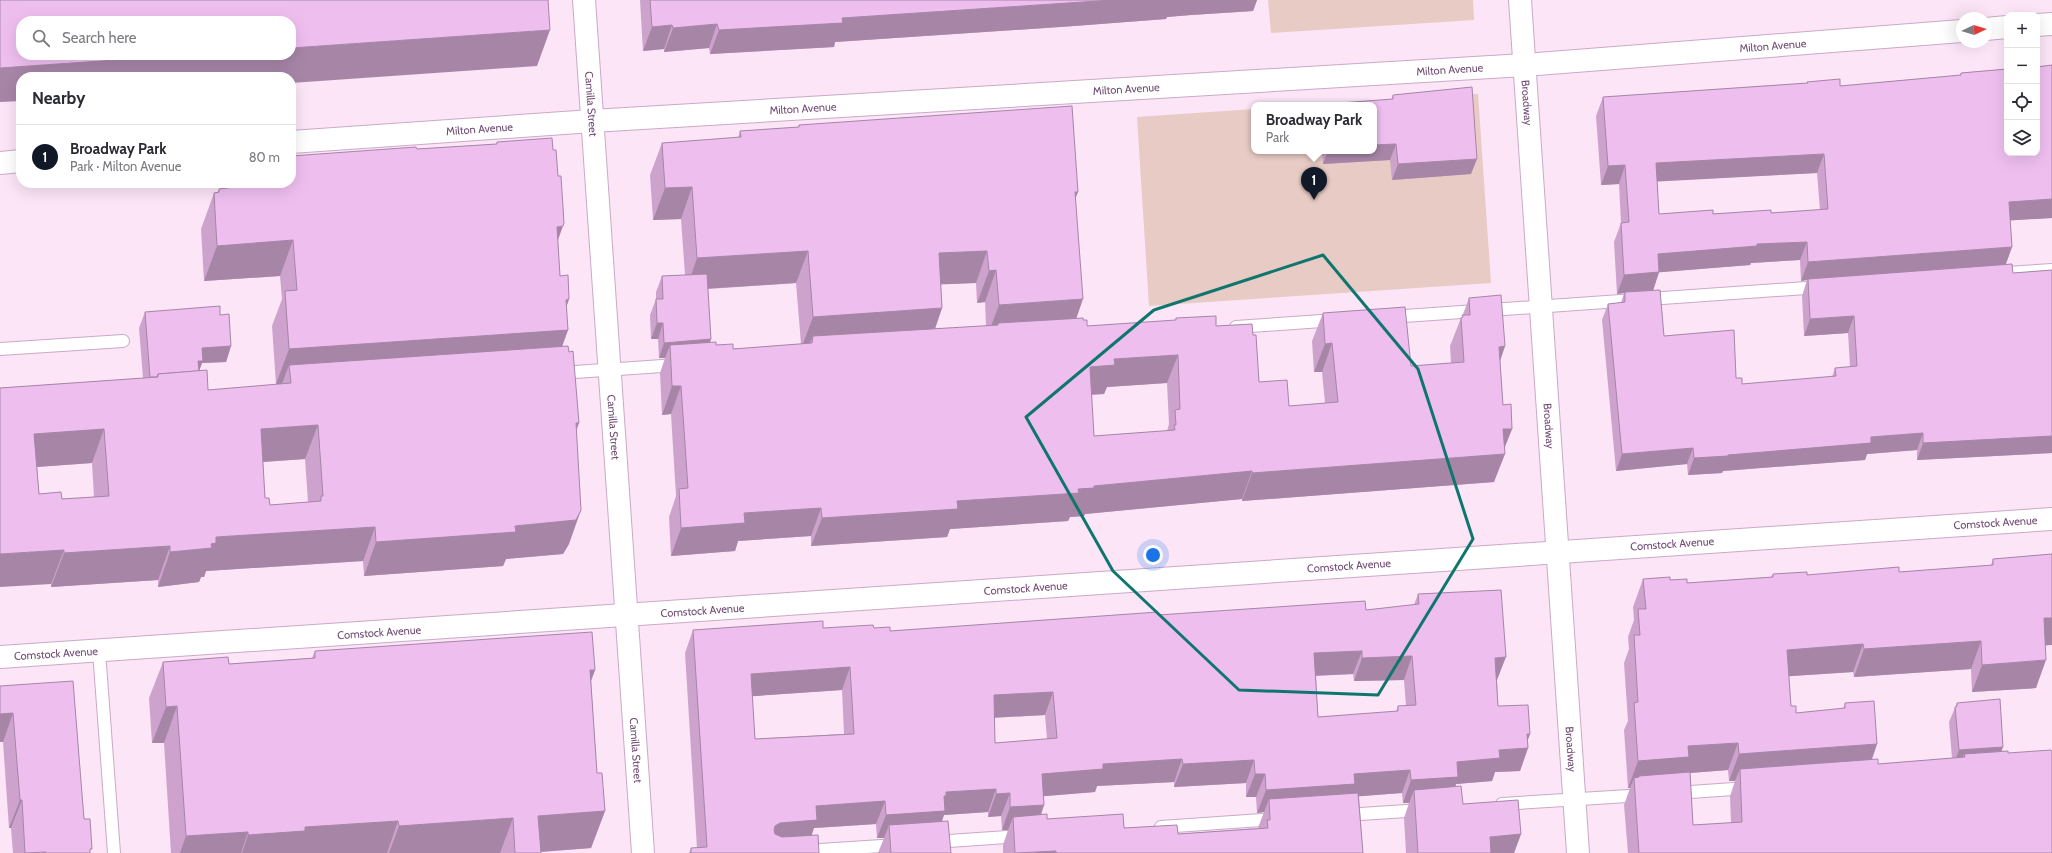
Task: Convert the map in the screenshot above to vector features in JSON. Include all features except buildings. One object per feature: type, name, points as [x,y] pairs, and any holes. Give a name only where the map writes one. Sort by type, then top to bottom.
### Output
[{"type":"street","name":"Camilla Street","points":[[584,0],[643,853]]},
{"type":"street","name":"Broadway","points":[[1520,0],[1578,853]]},
{"type":"street","points":[[2040,25],[2052,24]]},
{"type":"street","points":[[1992,28],[2004,27]]},
{"type":"street","name":"Milton Avenue","points":[[296,142],[592,121],[1524,65],[1956,31]]},
{"type":"street","points":[[0,163],[16,161]]},
{"type":"street","name":"Comstock Avenue","points":[[0,657],[626,616],[1558,550],[2052,518]]},
{"type":"lane","points":[[1997,274],[2052,270]]},
{"type":"lane","points":[[1374,318],[1832,286]]},
{"type":"lane","points":[[1223,328],[1350,320]]},
{"type":"lane","points":[[0,349],[123,341]]},
{"type":"lane","points":[[546,374],[689,364]]},
{"type":"lane","points":[[99,650],[114,853]]},
{"type":"lane","points":[[1487,805],[1758,787]]},
{"type":"lane","points":[[1336,815],[1432,809]]},
{"type":"lane","points":[[1146,828],[1289,819]]},
{"type":"lane","points":[[924,843],[1035,836]]},
{"type":"lane","points":[[773,853],[908,844]]},
{"type":"highlighted area","points":[[1323,255],[1418,369],[1473,539],[1378,695],[1239,690],[1113,571],[1026,417],[1154,310]]},
{"type":"shaded area","points":[[1268,0],[1473,0],[1474,20],[1271,33]]},
{"type":"shaded area","points":[[1478,94],[1491,283],[1149,306],[1137,117],[1251,109],[1251,154],[1377,154],[1377,102],[1362,102]]},
{"type":"place","name":"Broadway Park","points":[[1314,200]]}]
